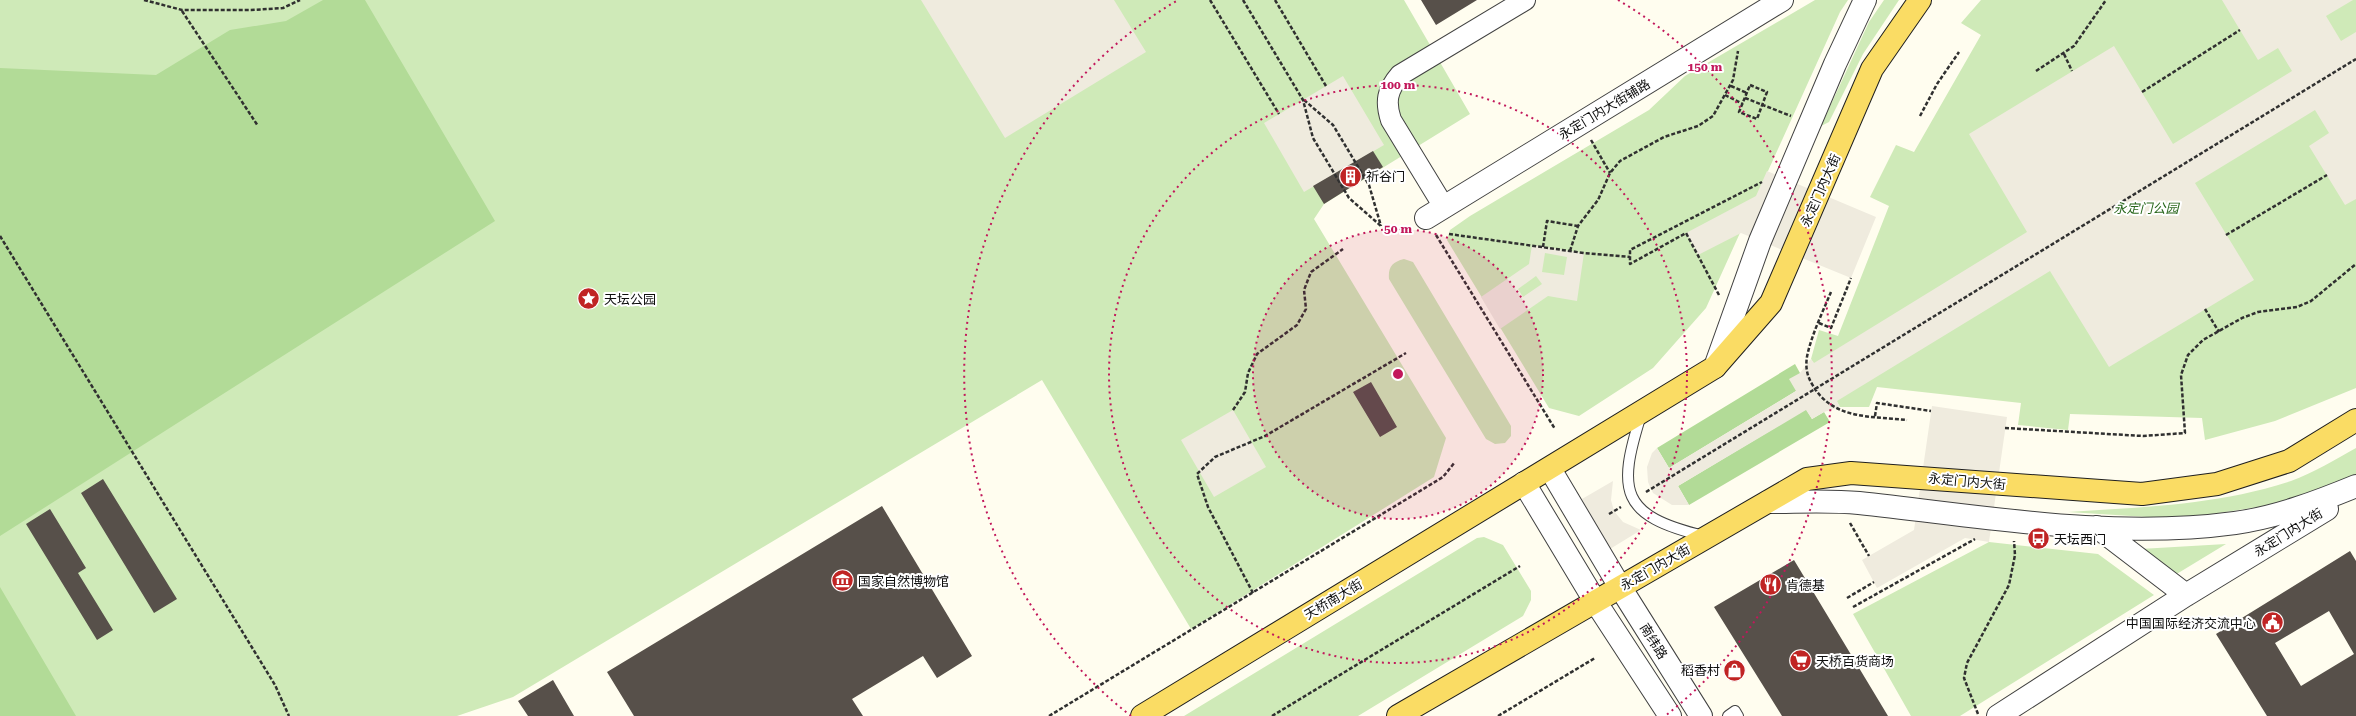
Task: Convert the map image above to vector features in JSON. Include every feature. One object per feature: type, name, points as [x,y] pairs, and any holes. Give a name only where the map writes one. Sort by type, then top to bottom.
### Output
[{"type":"main road","name":"永定门内大街","points":[[1524,483],[1641,413],[1714,367],[1771,302],[1872,70],[1920,0]]},
{"type":"main road","name":"永定门内大街","points":[[1595,601],[1807,479],[1851,474],[1916,477],[2142,494],[2217,484],[2289,461],[2356,420]]},
{"type":"main road","name":"天桥南大街","points":[[1142,716],[1524,483]]},
{"type":"main road","points":[[1398,716],[1595,601]]},
{"type":"street","points":[[1435,213],[1391,120],[1386,106],[1390,89],[1400,75],[1525,0]]},
{"type":"street","name":"永定门内大街辅路","points":[[1435,213],[1782,0]]},
{"type":"street","points":[[1714,367],[1731,316],[1787,175],[1835,64],[1865,0]]},
{"type":"street","name":"南纬路","points":[[1550,468],[1620,587],[1701,716]]},
{"type":"street","points":[[1524,483],[1595,601],[1670,716]]},
{"type":"street","points":[[1768,502],[1857,503],[2006,520],[2097,527],[2148,528],[2236,523],[2298,509],[2356,486]]},
{"type":"street","name":"永定门内大街","points":[[1998,716],[2186,596],[2356,491]]},
{"type":"street","points":[[2097,527],[2186,596]]},
{"type":"lane","points":[[1641,413],[1629,452],[1626,474],[1628,489],[1633,500],[1642,510],[1678,530],[1708,537]]},
{"type":"lane","points":[[1728,716],[1735,711],[1738,716]]},
{"type":"path","points":[[144,0],[182,10],[251,10],[283,8],[300,0]]},
{"type":"path","points":[[1210,0],[1279,114]]},
{"type":"path","points":[[1243,0],[1303,100],[1313,138],[1349,198],[1381,226],[1369,185],[1333,125],[1303,100]]},
{"type":"path","points":[[1275,0],[1326,86]]},
{"type":"path","points":[[2036,71],[2074,46],[2106,0]]},
{"type":"path","points":[[182,10],[258,126]]},
{"type":"path","points":[[2142,92],[2240,30]]},
{"type":"path","points":[[1570,251],[1578,226],[1598,200],[1610,173],[1620,161],[1664,137],[1698,126],[1713,116],[1731,86],[1739,46]]},
{"type":"path","points":[[1920,116],[1937,84],[1959,52]]},
{"type":"path","points":[[2064,54],[2072,72]]},
{"type":"path","points":[[1609,514],[2356,59]]},
{"type":"path","points":[[1750,85],[1768,92],[1757,119],[1740,112],[1747,93],[1750,85]]},
{"type":"path","points":[[1731,86],[1747,93]]},
{"type":"path","points":[[1726,95],[1743,104]]},
{"type":"path","points":[[1745,98],[1792,117]]},
{"type":"path","points":[[1590,138],[1610,173]]},
{"type":"path","points":[[2226,235],[2327,175]]},
{"type":"path","points":[[1731,316],[1686,233],[1630,264],[1630,250],[1762,182]]},
{"type":"path","points":[[1435,213],[1555,429]]},
{"type":"path","points":[[1543,247],[1547,221],[1578,226]]},
{"type":"path","points":[[1449,234],[1570,251],[1630,257]]},
{"type":"path","points":[[0,236],[275,685],[289,716]]},
{"type":"path","points":[[1233,410],[1245,392],[1248,373],[1257,354],[1297,325],[1306,309],[1304,290],[1311,272],[1343,249]]},
{"type":"path","points":[[2005,428],[2142,436],[2185,433],[2181,375],[2188,354],[2203,340],[2242,318],[2258,312],[2297,307],[2311,301],[2356,264]]},
{"type":"path","points":[[1819,323],[1831,328],[1851,278]]},
{"type":"path","points":[[1831,292],[1808,352],[1806,368],[1815,389],[1830,406],[1847,413],[1907,420]]},
{"type":"path","points":[[2205,309],[2219,332]]},
{"type":"path","points":[[1253,593],[1208,507],[1197,474],[1215,457],[1265,436],[1406,353]]},
{"type":"path","points":[[1875,416],[1877,403],[1931,412]]},
{"type":"path","points":[[1049,716],[1443,477],[1455,462]]},
{"type":"path","points":[[1979,716],[1964,678],[1967,663],[2009,585],[2015,555],[2006,520]]},
{"type":"path","points":[[1848,521],[1869,556]]},
{"type":"path","points":[[1853,607],[1975,540]]},
{"type":"path","points":[[1272,716],[1520,566]]},
{"type":"path","points":[[1847,598],[1874,582]]},
{"type":"path","points":[[1498,716],[1595,658]]},
{"type":"green space","name":"天坛公园","points":[[0,0],[1404,0],[1470,114],[1324,204],[1314,219],[1446,438],[1434,477],[1191,629],[1042,380],[513,697],[457,716],[0,716]]},
{"type":"green space","points":[[323,0],[365,0],[495,221],[0,536],[0,68],[156,75],[230,30],[286,21]]},
{"type":"green space","points":[[1815,0],[1848,0],[1840,12],[1706,308],[1653,368],[1579,416],[1549,408],[1447,240],[1450,230],[1470,216],[1649,110],[1685,76]]},
{"type":"green space","points":[[1884,0],[1899,0],[1863,54],[1829,122],[1821,126],[1869,22]]},
{"type":"green space","name":"永定门公园","points":[[1981,0],[2356,0],[2356,388],[2275,421],[2205,440],[2202,418],[2070,414],[2068,430],[2018,425],[2021,403],[1877,387],[1869,407],[1840,407],[1811,359],[1819,330],[1838,336],[1889,206],[1870,197],[1896,145],[1914,152],[1981,35],[1961,23]]},
{"type":"green space","points":[[1404,259],[1413,262],[1511,426],[1511,436],[1505,443],[1495,444],[1486,439],[1389,279],[1390,268],[1394,263]]},
{"type":"green space","points":[[1795,364],[1800,373],[1796,391],[1669,468],[1657,448]]},
{"type":"green space","points":[[1806,409],[1812,419],[1824,412],[1830,422],[1689,505],[1678,486]]},
{"type":"green space","points":[[2356,448],[2356,474],[2325,488],[2265,506],[2179,519],[2068,512],[2181,504],[2264,489],[2299,478]]},
{"type":"green space","points":[[1484,537],[1503,545],[1531,591],[1531,600],[1523,616],[1358,716],[1184,716],[1477,538]]},
{"type":"green space","points":[[1989,542],[2098,554],[2154,595],[1960,716],[1911,716],[1853,614]]},
{"type":"green space","points":[[2226,544],[2175,575],[2140,549]]},
{"type":"green space","points":[[0,587],[76,716],[0,716]]},
{"type":"shaded area","points":[[921,0],[1114,0],[1146,52],[1005,138]]},
{"type":"shaded area","points":[[2222,0],[2353,0],[2326,16],[2341,41],[2356,32],[2356,199],[2345,205],[2309,146],[2329,133],[2315,110],[2195,183],[2254,280],[2109,367],[2050,271],[1837,401],[1840,407],[1824,412],[1812,419],[1806,410],[1678,486],[1689,505],[1672,505],[1653,493],[1648,482],[1647,467],[1652,453],[1657,448],[1669,468],[1796,391],[1789,379],[1800,373],[1811,359],[1814,363],[2027,232],[1969,134],[2114,46],[2173,144],[2292,71],[2278,48],[2258,60]]},
{"type":"shaded area","points":[[1343,76],[1384,145],[1304,192],[1264,123]]},
{"type":"shaded area","points":[[1767,171],[1876,217],[1851,278],[1741,233],[1698,255],[1686,233],[1756,196]]},
{"type":"shaded area","points":[[1532,245],[1584,253],[1577,301],[1548,296],[1500,329],[1481,297],[1529,264]],"holes":[[[1545,253],[1567,257],[1564,275],[1542,272]],[[1536,276],[1542,284],[1523,297],[1518,289]]]},
{"type":"shaded area","points":[[1932,406],[2007,417],[1989,542],[1965,538],[1877,588],[1862,560],[1914,530]]},
{"type":"shaded area","points":[[1233,410],[1266,467],[1214,497],[1181,440]]},
{"type":"shaded area","points":[[1613,481],[1611,500],[1614,511],[1623,522],[1641,530],[1610,549],[1582,499]]},
{"type":"building","points":[[1421,0],[1477,0],[1436,25]]},
{"type":"building","name":"祈谷门","points":[[1373,151],[1383,167],[1324,204],[1313,186]]},
{"type":"building","points":[[1371,382],[1397,427],[1380,437],[1353,392]]},
{"type":"building","points":[[103,479],[177,599],[154,613],[81,493]]},
{"type":"building","name":"国家自然博物馆","points":[[882,506],[972,656],[937,678],[923,656],[852,699],[863,716],[634,716],[607,672]]},
{"type":"building","points":[[50,509],[86,568],[78,573],[113,630],[97,640],[26,524]]},
{"type":"building","name":"中国国际经济交流中心","points":[[2350,551],[2356,561],[2356,716],[2267,716],[2216,634]],"holes":[[[2329,611],[2354,654],[2301,686],[2275,643]]]},
{"type":"building","name":"天桥百货商场","points":[[1794,560],[1888,716],[1782,716],[1714,607]]},
{"type":"building","points":[[553,680],[574,716],[528,716],[518,701]]},
{"type":"place","name":"祈谷门","points":[[1350,176]]},
{"type":"place","name":"天坛公园","points":[[589,299]]},
{"type":"place","name":"天坛西门","points":[[2039,539]]},
{"type":"place","name":"国家自然博物馆","points":[[842,581]]},
{"type":"place","name":"肯德基","points":[[1770,585]]},
{"type":"place","name":"中国国际经济交流中心","points":[[2272,623]]},
{"type":"place","name":"天桥百货商场","points":[[1801,661]]},
{"type":"place","name":"稻香村","points":[[1735,670]]}]
